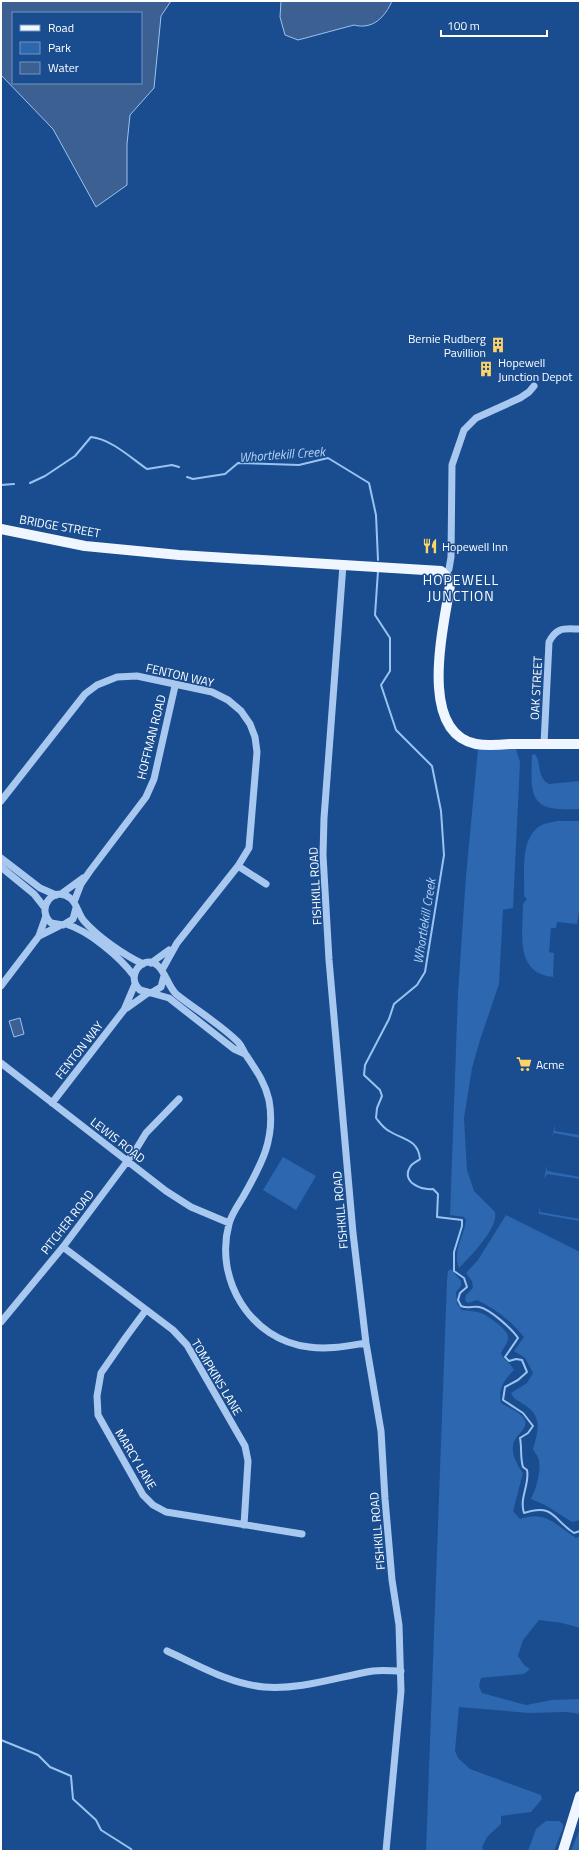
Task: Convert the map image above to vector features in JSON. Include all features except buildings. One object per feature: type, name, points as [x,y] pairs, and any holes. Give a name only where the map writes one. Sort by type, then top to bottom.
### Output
[{"type":"main road","name":"BRIDGE STREET","points":[[1,529],[85,546],[178,555],[436,570],[442,571],[445,574]]},
{"type":"main road","points":[[445,574],[449,579],[450,584],[440,663],[439,686],[441,704],[449,727],[457,736],[475,744],[580,744]]},
{"type":"main road","points":[[563,1851],[580,1796]]},
{"type":"street","points":[[445,574],[449,569],[451,557],[452,465],[464,430],[476,418],[520,398],[529,392],[534,386]]},
{"type":"street","name":"FISHKILL ROAD","points":[[343,565],[324,818],[323,854],[329,960],[351,1212],[366,1343],[381,1431],[392,1580],[399,1625],[401,1691],[386,1851]]},
{"type":"street","name":"OAK STREET","points":[[544,744],[548,649],[553,634],[562,629],[580,629]]},
{"type":"street","name":"FENTON WAY","points":[[1,801],[85,694],[97,685],[117,677],[137,676],[175,686],[212,692],[228,700],[241,711],[250,724],[258,752],[249,848],[238,866],[177,943],[164,955],[151,963]]},
{"type":"street","name":"HOFFMAN ROAD","points":[[75,905],[81,884],[146,797],[154,779],[175,686]]},
{"type":"street","points":[[1,858],[40,888],[70,898],[82,920],[126,955],[143,964]]},
{"type":"street","points":[[238,866],[266,884]]},
{"type":"street","points":[[1,868],[34,894],[45,908]]},
{"type":"street","name":"HOFFMAN ROAD","points":[[59,895],[77,884],[90,871]]},
{"type":"street","points":[[1,986],[39,936],[46,916],[45,908],[48,900],[59,895]]},
{"type":"street","points":[[39,936],[58,926],[66,924],[73,919],[75,905]]},
{"type":"street","points":[[46,916],[51,923],[58,926]]},
{"type":"street","points":[[66,924],[80,930],[104,947],[123,963],[134,976]]},
{"type":"street","name":"FENTON WAY","points":[[163,973],[177,943]]},
{"type":"street","points":[[245,1054],[234,1049],[168,998],[140,990],[135,984],[134,976],[137,969],[143,964],[151,963],[158,966],[176,994],[240,1043],[245,1054],[263,1080],[269,1100],[271,1121],[269,1143],[262,1164],[229,1223],[225,1251],[227,1271],[242,1306],[255,1322],[272,1334],[289,1342],[308,1347],[332,1348],[366,1343]]},
{"type":"street","points":[[149,993],[161,987],[163,973]]},
{"type":"street","name":"FENTON WAY","points":[[52,1103],[124,1010],[135,984]]},
{"type":"street","name":"FENTON WAY","points":[[124,1010],[149,993]]},
{"type":"street","name":"LEWIS ROAD","points":[[1,1063],[166,1191],[192,1207],[229,1223]]},
{"type":"street","name":"PITCHER ROAD","points":[[1,1322],[63,1247],[127,1162],[146,1133],[178,1098]]},
{"type":"street","name":"TOMPKINS LANE","points":[[63,1247],[173,1330],[187,1345],[245,1446],[248,1468],[244,1525]]},
{"type":"street","name":"MARCY LANE","points":[[146,1310],[101,1373],[97,1396],[98,1415],[143,1495],[153,1505],[166,1512],[302,1534]]},
{"type":"street","points":[[167,1651],[238,1682],[264,1687],[318,1683],[374,1671],[401,1671]]},
{"type":"green space","points":[[478,749],[516,749],[520,762],[513,908],[503,910],[499,984],[472,1068],[464,1118],[467,1170],[474,1191],[495,1212],[495,1219],[488,1234],[459,1268],[457,1256],[466,1220],[464,1217],[450,1215],[458,993],[466,876]]},
{"type":"green space","points":[[535,754],[542,778],[549,784],[580,781],[580,809],[552,808],[543,805],[537,800],[533,793],[531,770],[532,755]]},
{"type":"green space","points":[[557,821],[580,821],[580,905],[577,924],[557,922],[556,928],[551,928],[549,952],[554,953],[553,977],[541,974],[532,968],[526,960],[523,950],[522,927],[523,904],[527,899],[524,896],[525,851],[531,835],[538,827],[543,824]]},
{"type":"green space","points":[[555,1125],[555,1131],[580,1135],[580,1138],[554,1133],[552,1138]]},
{"type":"green space","points":[[283,1157],[316,1176],[296,1210],[263,1190]]},
{"type":"green space","points":[[547,1165],[547,1171],[580,1177],[580,1179],[547,1174],[544,1179]]},
{"type":"green space","points":[[539,1206],[540,1212],[580,1219],[580,1221],[539,1214]]},
{"type":"green space","points":[[506,1215],[580,1252],[580,1520],[572,1522],[545,1505],[531,1499],[539,1476],[539,1460],[533,1449],[538,1425],[537,1419],[531,1410],[515,1399],[511,1393],[527,1383],[533,1373],[525,1358],[514,1351],[524,1337],[514,1326],[491,1307],[477,1300],[468,1303],[465,1300],[466,1295],[473,1288],[472,1281],[466,1273],[478,1260]]},
{"type":"green space","points":[[451,1269],[461,1281],[461,1286],[456,1292],[457,1304],[462,1310],[484,1314],[498,1324],[508,1335],[507,1342],[501,1353],[514,1370],[507,1377],[501,1389],[501,1403],[520,1414],[525,1420],[525,1427],[514,1442],[513,1446],[515,1459],[523,1473],[513,1511],[520,1519],[536,1516],[550,1520],[576,1538],[580,1536],[580,1628],[562,1623],[539,1620],[523,1640],[518,1656],[524,1665],[530,1669],[524,1674],[481,1678],[479,1686],[482,1693],[526,1705],[552,1700],[580,1699],[580,1714],[567,1712],[529,1713],[459,1707],[455,1751],[458,1758],[470,1769],[541,1795],[542,1799],[531,1812],[501,1816],[501,1824],[487,1837],[482,1847],[484,1851],[426,1851],[447,1280],[448,1271]]},
{"type":"green space","points":[[546,1821],[559,1821],[563,1824],[563,1828],[554,1851],[528,1851],[536,1829]]},
{"type":"green space","points":[[579,1831],[580,1851],[571,1851]]},
{"type":"water","points":[[1,1],[171,1],[161,16],[154,88],[130,115],[127,144],[127,185],[96,207],[53,129],[1,75]]},
{"type":"water","points":[[281,1],[392,1],[382,17],[373,24],[367,26],[354,25],[298,40],[285,35],[280,17]]},
{"type":"water","points":[[20,1018],[24,1034],[14,1037],[9,1021]]},
{"type":"waterway","name":"Whortlekill Creek","points":[[30,483],[45,476],[75,456],[91,437],[106,441],[147,469],[172,465],[179,467]]},
{"type":"waterway","name":"Whortlekill Creek","points":[[187,477],[193,479],[225,474],[238,463],[299,465],[328,458],[369,483],[376,515],[378,560]]},
{"type":"waterway","name":"Whortlekill Creek","points":[[1,485],[14,484]]},
{"type":"waterway","name":"Whortlekill Creek","points":[[378,571],[375,615],[390,638],[390,671],[381,685],[396,730],[432,766],[441,811],[444,855],[425,972],[417,985],[394,1004],[389,1019],[365,1065],[364,1075],[380,1090],[382,1096],[377,1108],[376,1118],[387,1130],[409,1141],[419,1152],[420,1159],[411,1166],[408,1173],[410,1181],[419,1187],[433,1189],[438,1194],[437,1217],[462,1220],[462,1226],[454,1252],[454,1271],[464,1278],[467,1287],[460,1293],[458,1300],[461,1306],[479,1307],[489,1311],[506,1325],[518,1338],[505,1357],[509,1361],[516,1359],[522,1360],[527,1372],[518,1380],[505,1387],[503,1400],[523,1413],[533,1426],[528,1433],[520,1438],[522,1463],[523,1467],[527,1470],[528,1475],[523,1502],[524,1513],[534,1510],[542,1510],[553,1514],[574,1533],[580,1531]]},
{"type":"waterway","points":[[1,1740],[38,1755],[50,1767],[71,1776],[73,1799],[96,1820],[101,1830],[132,1851]]},
{"type":"place","name":"Bernie Rudberg Pavillion","points":[[498,345]]},
{"type":"place","name":"Hopewell Junction Depot","points":[[486,369]]},
{"type":"place","name":"Hopewell Inn","points":[[430,546]]},
{"type":"place","name":"Acme","points":[[524,1064]]},
{"type":"district","name":"HOPEWELL JUNCTION","points":[[461,588]]}]
